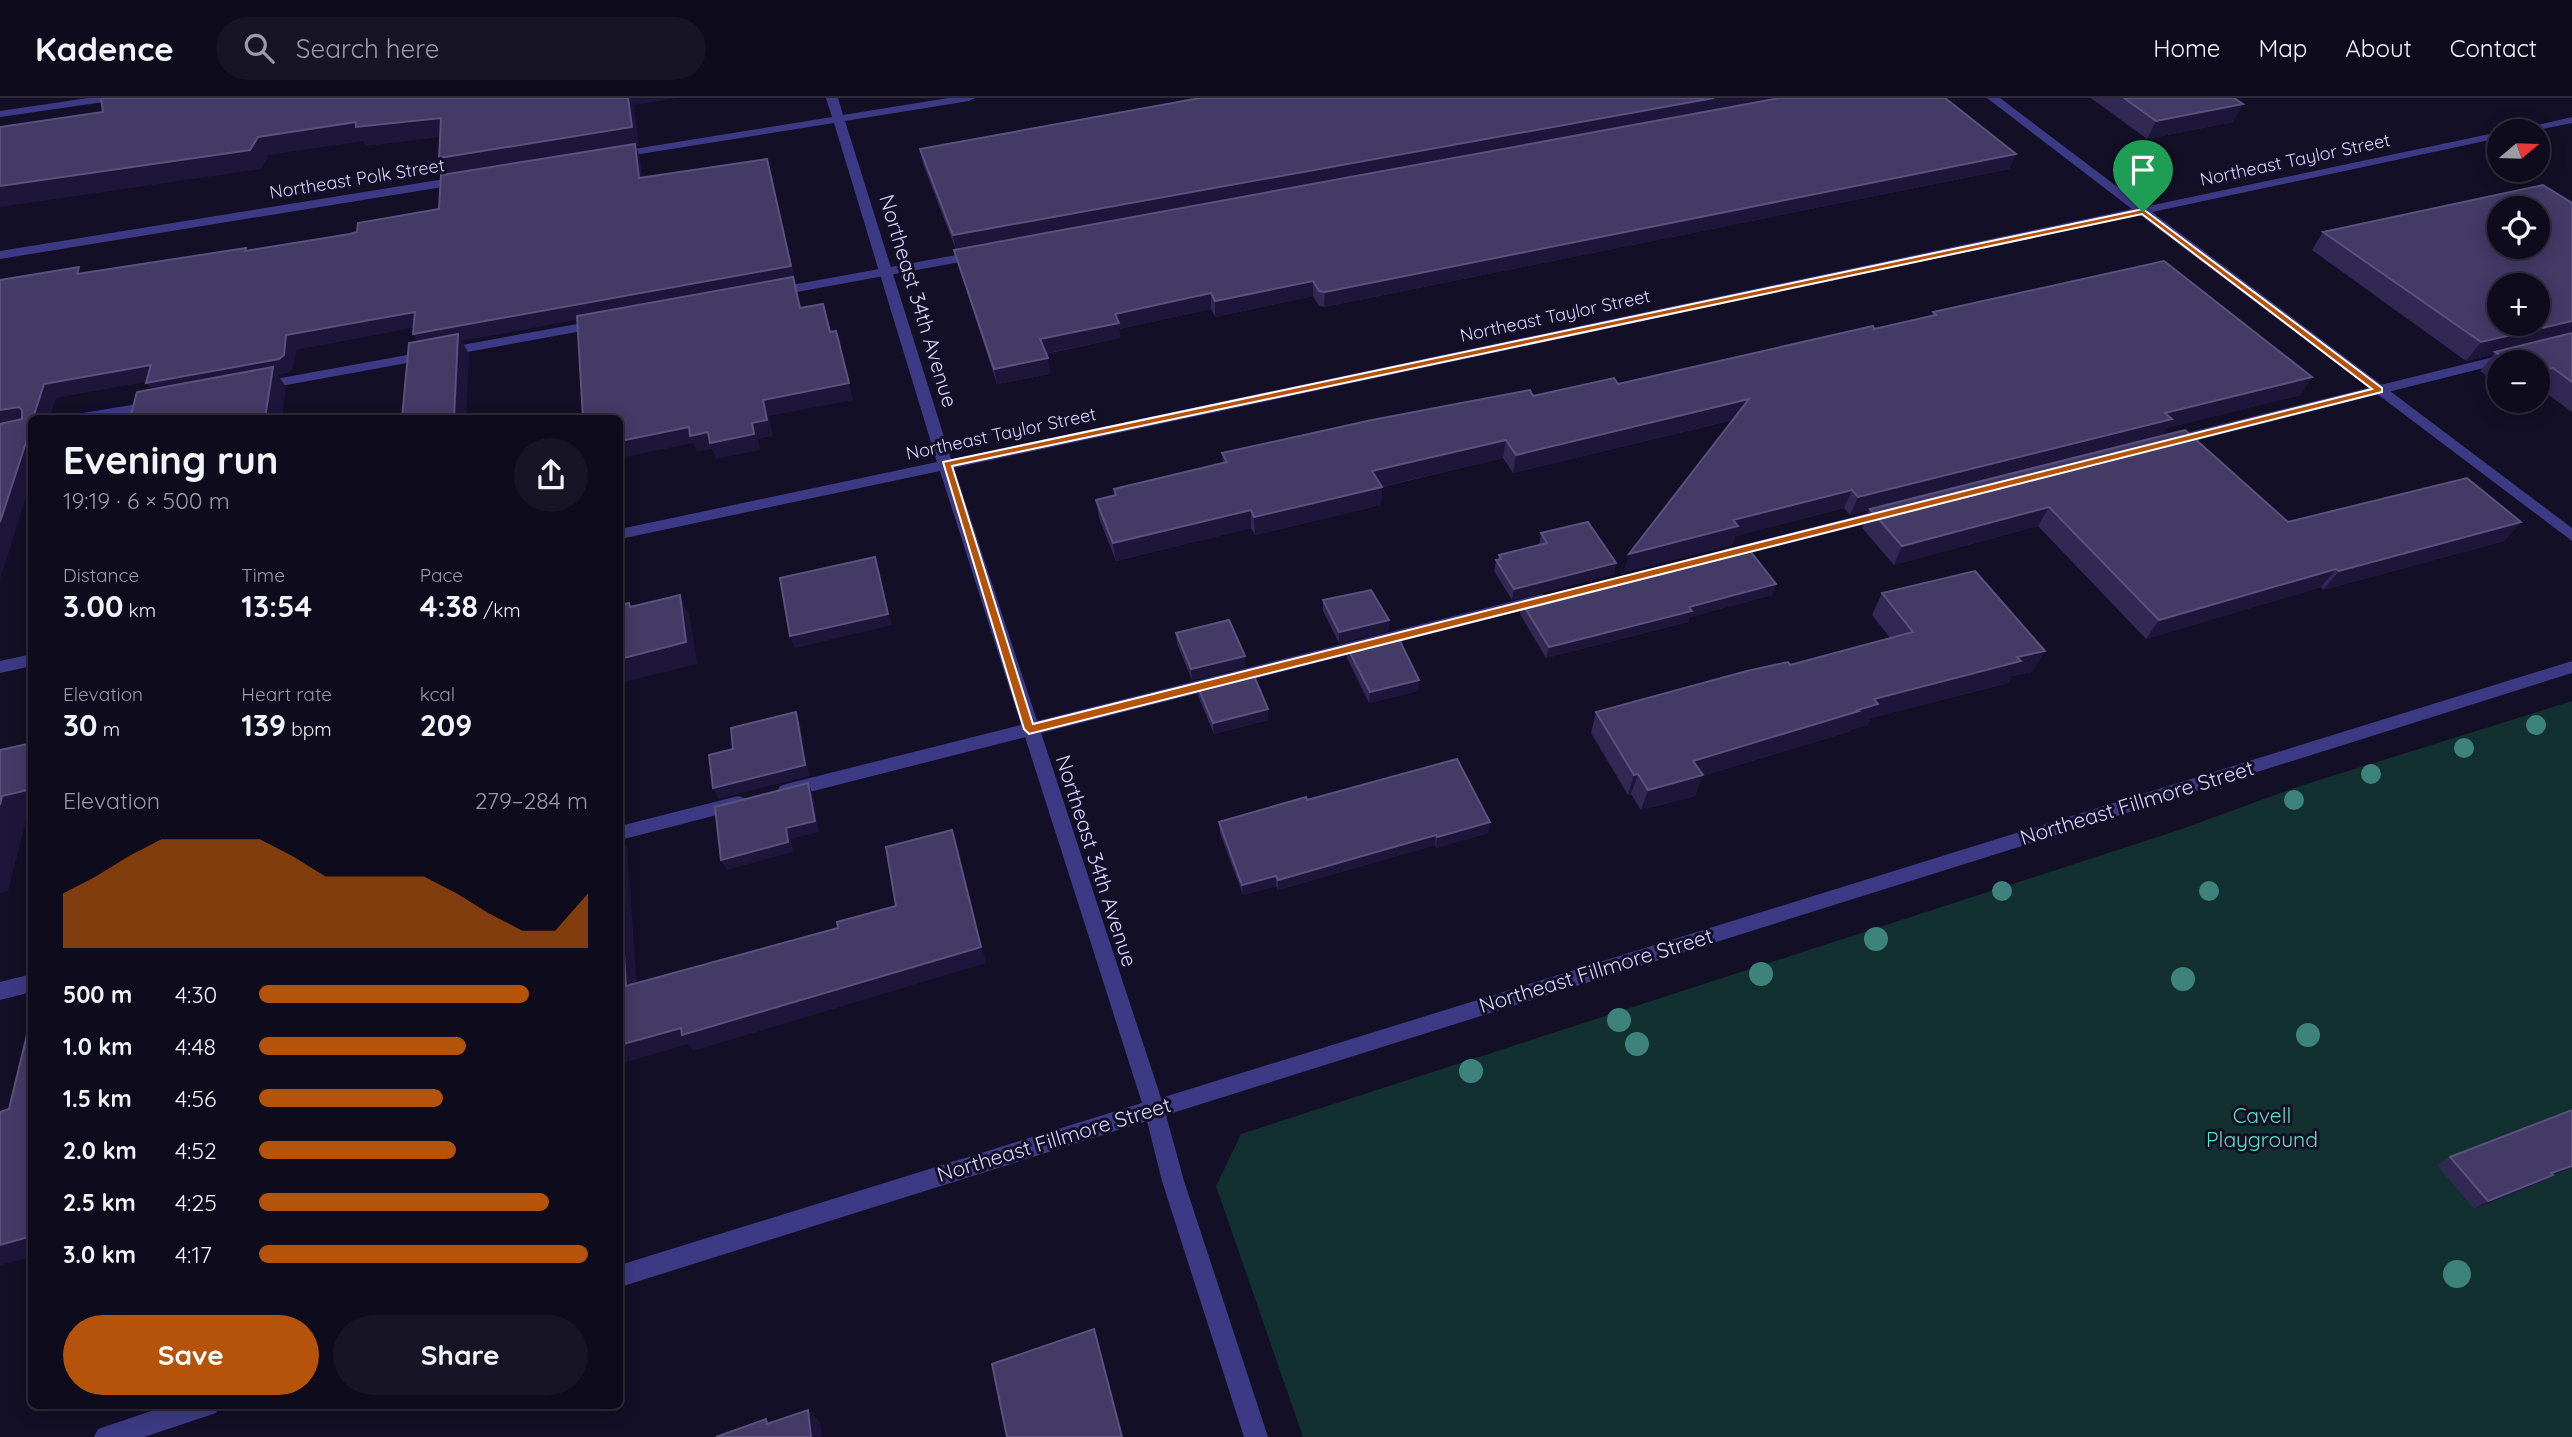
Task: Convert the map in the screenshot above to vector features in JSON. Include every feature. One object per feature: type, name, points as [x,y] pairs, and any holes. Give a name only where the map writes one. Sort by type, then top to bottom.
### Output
[{"type":"street","points":[[0,114],[111,98]]},
{"type":"street","name":"Northeast 34th Avenue","points":[[831,98],[1029,729],[1154,1109],[1173,1181],[1256,1437]]},
{"type":"street","points":[[608,156],[969,98]]},
{"type":"street","points":[[1993,98],[2572,536]]},
{"type":"street","points":[[2550,124],[2572,120]]},
{"type":"street","name":"Northeast Taylor Street","points":[[623,533],[2487,138]]},
{"type":"street","name":"Northeast Polk Street","points":[[0,255],[470,179]]},
{"type":"street","points":[[760,295],[990,253]]},
{"type":"street","points":[[246,389],[611,322]]},
{"type":"street","points":[[2157,446],[2487,362]]},
{"type":"street","points":[[99,415],[164,403]]},
{"type":"street","points":[[1713,557],[1901,510]]},
{"type":"street","points":[[623,832],[1564,594]]},
{"type":"street","points":[[0,667],[28,661]]},
{"type":"street","name":"Northeast Fillmore Street","points":[[623,1275],[2572,667]]},
{"type":"street","points":[[0,990],[28,983]]},
{"type":"street","points":[[106,1437],[195,1409]]},
{"type":"green space","name":"Cavell Playground","points":[[2572,701],[2572,1437],[1303,1437],[1216,1186],[1241,1134],[2179,830],[2297,787]]},
{"type":"building","points":[[101,98],[628,98],[632,127],[439,158],[441,118],[356,127],[356,122],[258,137],[250,150],[0,186],[0,127],[103,112]]},
{"type":"building","points":[[1200,98],[1714,98],[953,235],[920,149]]},
{"type":"building","points":[[1780,98],[1945,98],[2016,154],[1325,292],[1319,291],[1313,281],[1215,301],[1211,293],[1115,314],[1119,323],[1040,339],[1048,358],[994,369],[954,250]]},
{"type":"building","points":[[2124,98],[2234,98],[2243,104],[2156,121]]},
{"type":"building","points":[[635,144],[639,178],[767,159],[791,266],[413,334],[415,312],[286,335],[284,355],[279,359],[146,383],[151,365],[44,384],[34,415],[28,415],[28,436],[0,522],[0,424],[22,419],[22,410],[19,407],[0,410],[0,280],[79,267],[77,274],[350,234],[357,232],[358,223],[439,209],[441,175]]},
{"type":"building","points":[[2543,185],[2572,203],[2572,321],[2550,326],[2550,273],[2487,273],[2487,336],[2507,336],[2481,342],[2323,232],[2487,197],[2487,259],[2550,259],[2550,196],[2492,196]]},
{"type":"building","points":[[2164,261],[2312,377],[2165,413],[2172,419],[1858,497],[1852,490],[1733,520],[1738,526],[1629,554],[1749,399],[1516,455],[1506,440],[1372,471],[1382,487],[1254,517],[1251,510],[1113,543],[1096,500],[1116,495],[1114,489],[1227,462],[1222,453],[1372,420],[1530,390],[1533,396],[1614,378],[1618,384],[1873,326],[1874,329],[1936,315],[1933,312]]},
{"type":"building","points":[[793,277],[800,308],[823,304],[830,332],[836,331],[849,383],[763,400],[767,420],[752,423],[754,434],[710,443],[708,432],[690,436],[689,427],[623,440],[623,415],[583,415],[577,316]]},
{"type":"building","points":[[2572,333],[2572,382],[2553,368],[2550,369],[2550,350],[2503,350]]},
{"type":"building","points":[[458,334],[454,415],[402,415],[409,343]]},
{"type":"building","points":[[273,367],[265,415],[131,415],[137,392]]},
{"type":"building","points":[[2185,430],[2288,522],[2467,478],[2521,522],[2339,571],[2336,569],[2159,620],[2049,507],[1902,546],[1870,509]]},
{"type":"building","points":[[1588,522],[1616,563],[1514,589],[1496,560],[1501,559],[1499,555],[1547,543],[1541,533]]},
{"type":"building","points":[[1747,547],[1776,584],[1689,607],[1692,611],[1549,647],[1522,603]]},
{"type":"building","points":[[875,557],[888,614],[790,636],[780,578]]},
{"type":"building","points":[[1975,571],[2045,651],[2017,657],[2021,661],[1874,699],[1878,704],[1857,710],[1859,711],[1693,761],[1703,775],[1648,790],[1638,774],[1634,775],[1596,712],[1747,671],[1788,662],[1790,665],[1913,632],[1882,593]]},
{"type":"building","points":[[1371,590],[1389,620],[1339,632],[1323,600]]},
{"type":"building","points":[[680,595],[686,642],[623,658],[623,604],[629,603],[630,607]]},
{"type":"building","points":[[1229,620],[1245,656],[1191,669],[1176,633]]},
{"type":"building","points":[[1397,635],[1419,680],[1370,692],[1347,647]]},
{"type":"building","points":[[1252,671],[1268,709],[1213,723],[1197,685]]},
{"type":"building","points":[[796,712],[805,765],[713,788],[709,755],[733,749],[731,728]]},
{"type":"building","points":[[28,744],[28,790],[2,796],[0,805],[0,750]]},
{"type":"building","points":[[1457,759],[1490,822],[1278,880],[1276,876],[1242,885],[1219,822]]},
{"type":"building","points":[[808,783],[815,821],[786,828],[788,842],[721,860],[715,807]]},
{"type":"building","points":[[952,830],[981,947],[682,1035],[681,1028],[623,1044],[623,937],[626,986],[838,928],[837,922],[896,906],[886,847]]},
{"type":"building","points":[[28,1031],[28,1237],[0,1245],[0,1112],[9,1109]]},
{"type":"building","points":[[2572,1110],[2572,1166],[2488,1201],[2450,1157]]},
{"type":"building","points":[[1094,1329],[1122,1437],[1007,1437],[992,1364]]},
{"type":"building","points":[[808,1410],[811,1437],[716,1437],[766,1419],[767,1424]]},
{"type":"route","points":[[2143,212],[2379,390],[1029,729],[947,464],[2143,212]]}]
